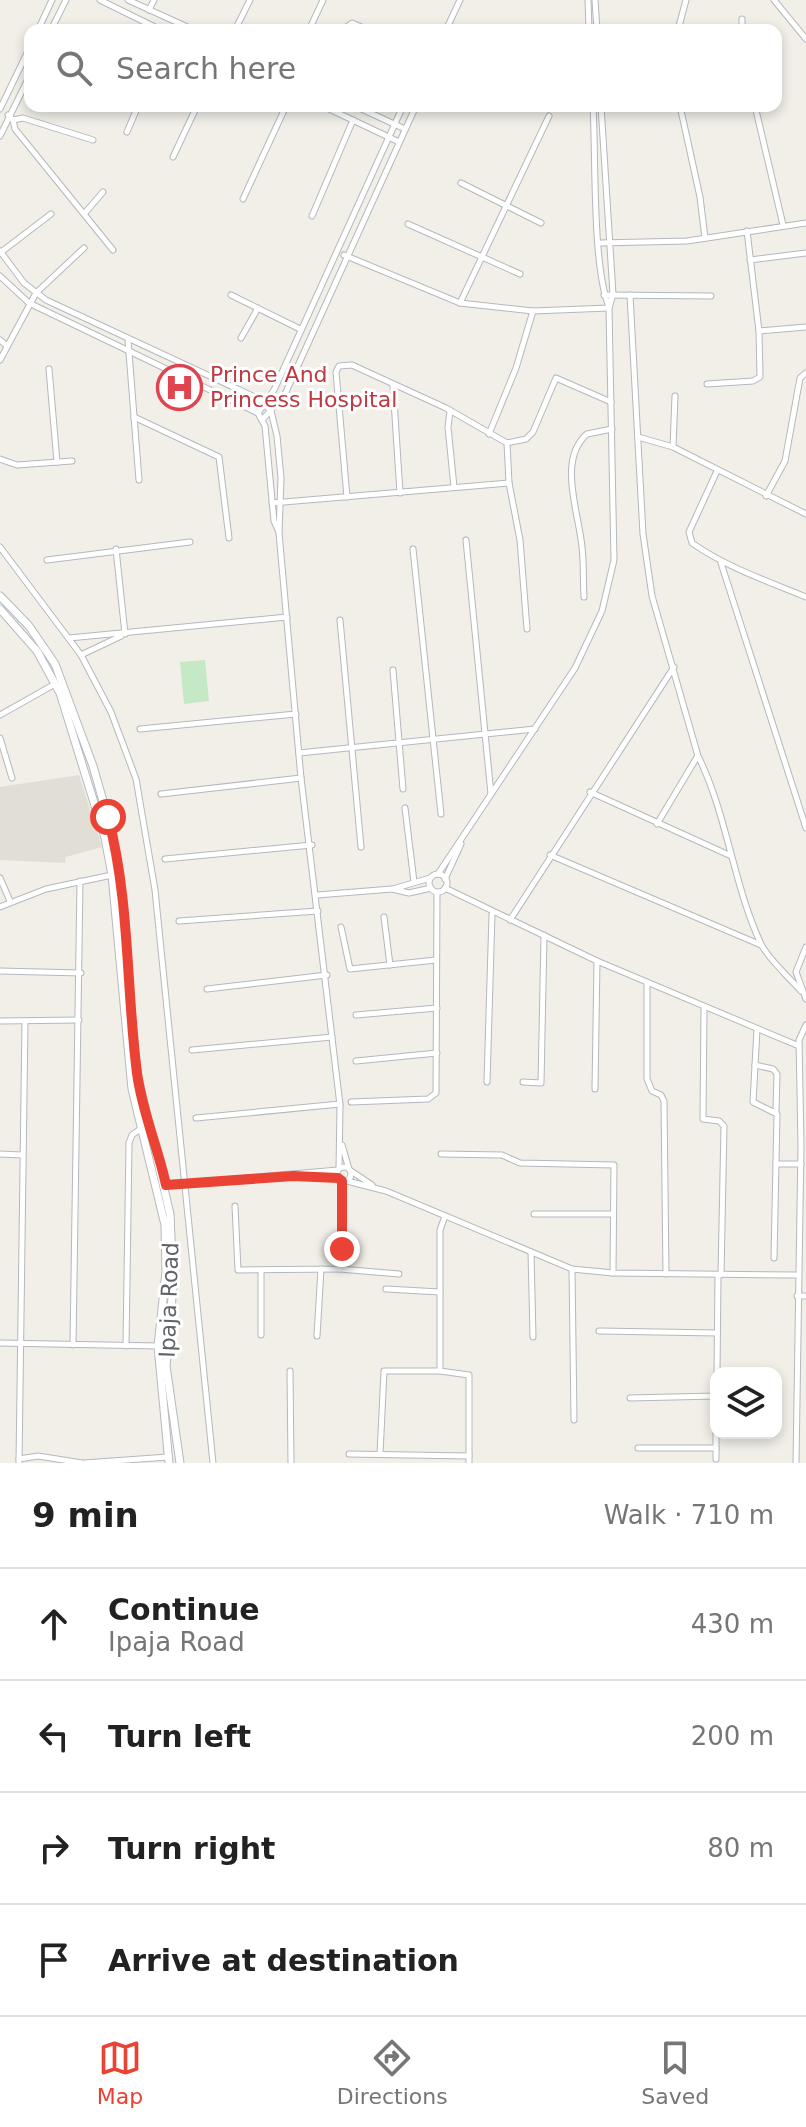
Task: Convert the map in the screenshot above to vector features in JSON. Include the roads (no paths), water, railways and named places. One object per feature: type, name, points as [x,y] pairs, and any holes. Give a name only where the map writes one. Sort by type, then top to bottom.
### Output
[{"type":"main road","name":"Ipaja Road","points":[[0,596],[29,626],[55,664],[118,866],[137,1073],[145,1118],[166,1185],[173,1258],[166,1366],[180,1463]]},
{"type":"main road","name":"Ipaja Road","points":[[0,609],[27,636],[56,683],[102,809],[112,875],[132,1089],[139,1130],[158,1187],[165,1225],[166,1272],[158,1346],[169,1460]]},
{"type":"street","points":[[41,24],[52,0]]},
{"type":"street","points":[[54,24],[66,0]]},
{"type":"street","points":[[100,0],[149,24]]},
{"type":"street","points":[[128,0],[180,24]]},
{"type":"street","points":[[149,10],[154,0]]},
{"type":"street","points":[[238,24],[250,0]]},
{"type":"street","points":[[312,24],[323,0]]},
{"type":"street","points":[[449,24],[460,0]]},
{"type":"street","points":[[588,0],[589,24]]},
{"type":"street","points":[[595,0],[597,24]]},
{"type":"street","points":[[680,24],[686,0]]},
{"type":"street","points":[[774,0],[806,39]]},
{"type":"street","points":[[742,19],[742,24]]},
{"type":"street","points":[[0,109],[24,59]]},
{"type":"street","points":[[0,136],[24,88]]},
{"type":"street","points":[[127,132],[135,112]]},
{"type":"street","points":[[173,157],[194,112]]},
{"type":"street","points":[[243,199],[283,112]]},
{"type":"street","points":[[336,112],[399,142]]},
{"type":"street","points":[[368,112],[405,129]]},
{"type":"street","points":[[258,413],[266,404],[338,253],[400,112]]},
{"type":"street","points":[[263,419],[285,394],[413,112]]},
{"type":"street","points":[[593,112],[604,295],[609,308]]},
{"type":"street","points":[[317,895],[392,889],[438,874],[575,668],[602,611],[614,560],[609,308],[613,294],[601,112]]},
{"type":"street","points":[[681,112],[700,197],[705,238]]},
{"type":"street","points":[[756,112],[783,225]]},
{"type":"street","points":[[460,303],[549,116]]},
{"type":"street","points":[[11,117],[93,140]]},
{"type":"street","points":[[11,117],[15,129],[113,250]]},
{"type":"street","points":[[312,216],[353,120]]},
{"type":"street","points":[[461,183],[541,223]]},
{"type":"street","points":[[84,214],[103,192]]},
{"type":"street","points":[[51,214],[0,252],[36,293],[266,404],[271,411],[277,436],[281,503],[279,533]]},
{"type":"street","points":[[600,243],[705,238],[806,223]]},
{"type":"street","points":[[408,224],[520,274]]},
{"type":"street","points":[[707,384],[753,381],[760,377],[759,331],[747,231]]},
{"type":"street","points":[[0,360],[36,293],[84,248]]},
{"type":"street","points":[[338,253],[460,303],[533,311],[609,308]]},
{"type":"street","points":[[750,260],[806,253]]},
{"type":"street","points":[[0,276],[29,303],[129,354],[258,413],[263,419],[272,503],[279,533],[301,778],[312,845],[340,1104],[340,1269]]},
{"type":"street","points":[[231,295],[300,329]]},
{"type":"street","points":[[604,295],[711,296]]},
{"type":"street","points":[[630,295],[643,534],[652,596],[698,756],[708,776],[729,855],[761,945],[806,999]]},
{"type":"street","points":[[241,338],[258,308]]},
{"type":"street","points":[[489,434],[516,368],[533,311]]},
{"type":"street","points":[[759,331],[806,327]]},
{"type":"street","points":[[0,340],[7,346]]},
{"type":"street","points":[[128,340],[139,480]]},
{"type":"street","points":[[347,497],[336,372],[339,366],[352,365],[450,411],[507,443],[526,439],[533,432],[556,378],[611,402]]},
{"type":"street","points":[[49,369],[57,462]]},
{"type":"street","points":[[766,496],[785,461],[800,378],[806,373]]},
{"type":"street","points":[[393,385],[400,493]]},
{"type":"street","points":[[673,447],[675,396]]},
{"type":"street","points":[[450,411],[448,427],[454,487]]},
{"type":"street","points":[[134,417],[219,457],[229,538]]},
{"type":"street","points":[[584,597],[583,551],[572,482],[575,451],[587,434],[612,429]]},
{"type":"street","points":[[638,437],[673,447],[806,514]]},
{"type":"street","points":[[507,443],[509,483],[520,540],[527,629]]},
{"type":"street","points":[[0,459],[17,465],[72,461]]},
{"type":"street","points":[[717,471],[689,537],[721,563],[748,570],[806,597]]},
{"type":"street","points":[[272,503],[509,483]]},
{"type":"street","points":[[466,540],[491,795]]},
{"type":"street","points":[[47,560],[190,542]]},
{"type":"street","points":[[0,547],[81,655],[111,712],[136,779],[146,828],[213,1463]]},
{"type":"street","points":[[116,549],[125,634]]},
{"type":"street","points":[[413,549],[441,814]]},
{"type":"street","points":[[721,563],[806,828]]},
{"type":"street","points":[[68,638],[287,617]]},
{"type":"street","points":[[340,620],[361,847]]},
{"type":"street","points":[[81,655],[125,634]]},
{"type":"street","points":[[510,920],[674,666]]},
{"type":"street","points":[[393,670],[403,789]]},
{"type":"street","points":[[0,715],[56,683]]},
{"type":"street","points":[[140,729],[296,714]]},
{"type":"street","points":[[299,753],[535,729]]},
{"type":"street","points":[[0,738],[12,778]]},
{"type":"street","points":[[657,824],[698,756]]},
{"type":"street","points":[[161,794],[301,778]]},
{"type":"street","points":[[590,792],[729,855]]},
{"type":"street","points":[[405,808],[414,882]]},
{"type":"street","points":[[445,888],[445,879],[461,843]]},
{"type":"street","points":[[165,859],[312,845]]},
{"type":"street","points":[[550,855],[761,945]]},
{"type":"street","points":[[438,874],[445,879]]},
{"type":"street","points":[[0,907],[10,901],[80,881],[112,875]]},
{"type":"street","points":[[0,878],[10,901]]},
{"type":"street","points":[[351,1102],[433,1097],[437,1008],[434,890],[430,878]]},
{"type":"street","points":[[73,1345],[80,881]]},
{"type":"street","points":[[392,889],[409,893],[445,888],[492,914],[704,1009],[799,1046]]},
{"type":"street","points":[[179,921],[318,911]]},
{"type":"street","points":[[487,1082],[492,914]]},
{"type":"street","points":[[384,917],[390,965]]},
{"type":"street","points":[[341,927],[347,967],[436,960]]},
{"type":"street","points":[[523,1082],[541,1083],[544,935]]},
{"type":"street","points":[[801,991],[796,972],[806,947]]},
{"type":"street","points":[[595,1089],[597,961]]},
{"type":"street","points":[[0,971],[81,973]]},
{"type":"street","points":[[207,989],[327,975]]},
{"type":"street","points":[[647,983],[647,1079],[652,1091],[661,1095],[664,1101],[666,1274]]},
{"type":"street","points":[[356,1015],[437,1008]]},
{"type":"street","points":[[704,1009],[703,1119],[719,1121],[724,1126],[717,1367]]},
{"type":"street","points":[[0,1021],[79,1020]]},
{"type":"street","points":[[25,1021],[19,1461],[38,1456],[83,1463],[169,1460]]},
{"type":"street","points":[[796,1463],[796,1275],[802,1221],[801,1164],[804,1145],[799,1046],[806,1025]]},
{"type":"street","points":[[757,1029],[753,1102],[776,1111]]},
{"type":"street","points":[[192,1050],[332,1037]]},
{"type":"street","points":[[356,1061],[437,1053]]},
{"type":"street","points":[[755,1065],[775,1070],[774,1258]]},
{"type":"street","points":[[196,1118],[340,1104]]},
{"type":"street","points":[[126,1346],[129,1143],[132,1135],[139,1130]]},
{"type":"street","points":[[341,1140],[350,1170]]},
{"type":"street","points":[[0,1154],[22,1155]]},
{"type":"street","points":[[441,1154],[502,1155],[520,1163],[614,1165],[613,1273]]},
{"type":"street","points":[[776,1164],[801,1164]]},
{"type":"street","points":[[166,1185],[350,1170],[377,1187],[572,1269],[613,1273],[796,1275]]},
{"type":"street","points":[[342,1180],[350,1170]]},
{"type":"street","points":[[309,1175],[377,1187]]},
{"type":"street","points":[[235,1206],[238,1270],[340,1269],[399,1274]]},
{"type":"street","points":[[534,1214],[613,1214]]},
{"type":"street","points":[[440,1371],[440,1230],[445,1216]]},
{"type":"street","points":[[531,1252],[533,1337]]},
{"type":"street","points":[[317,1336],[321,1269]]},
{"type":"street","points":[[572,1269],[574,1420]]},
{"type":"street","points":[[261,1271],[261,1335]]},
{"type":"street","points":[[386,1289],[440,1292]]},
{"type":"street","points":[[797,1296],[806,1296]]},
{"type":"street","points":[[599,1331],[717,1333]]},
{"type":"street","points":[[0,1343],[158,1346]]},
{"type":"street","points":[[290,1371],[291,1463]]},
{"type":"street","points":[[349,1454],[469,1459],[469,1375],[440,1371],[384,1371],[380,1454]]},
{"type":"street","points":[[630,1398],[710,1396]]},
{"type":"street","points":[[716,1439],[716,1459]]},
{"type":"street","points":[[638,1448],[716,1448]]},
{"type":"place","name":"Prince And Princess Hospital","points":[[179,387]]}]
